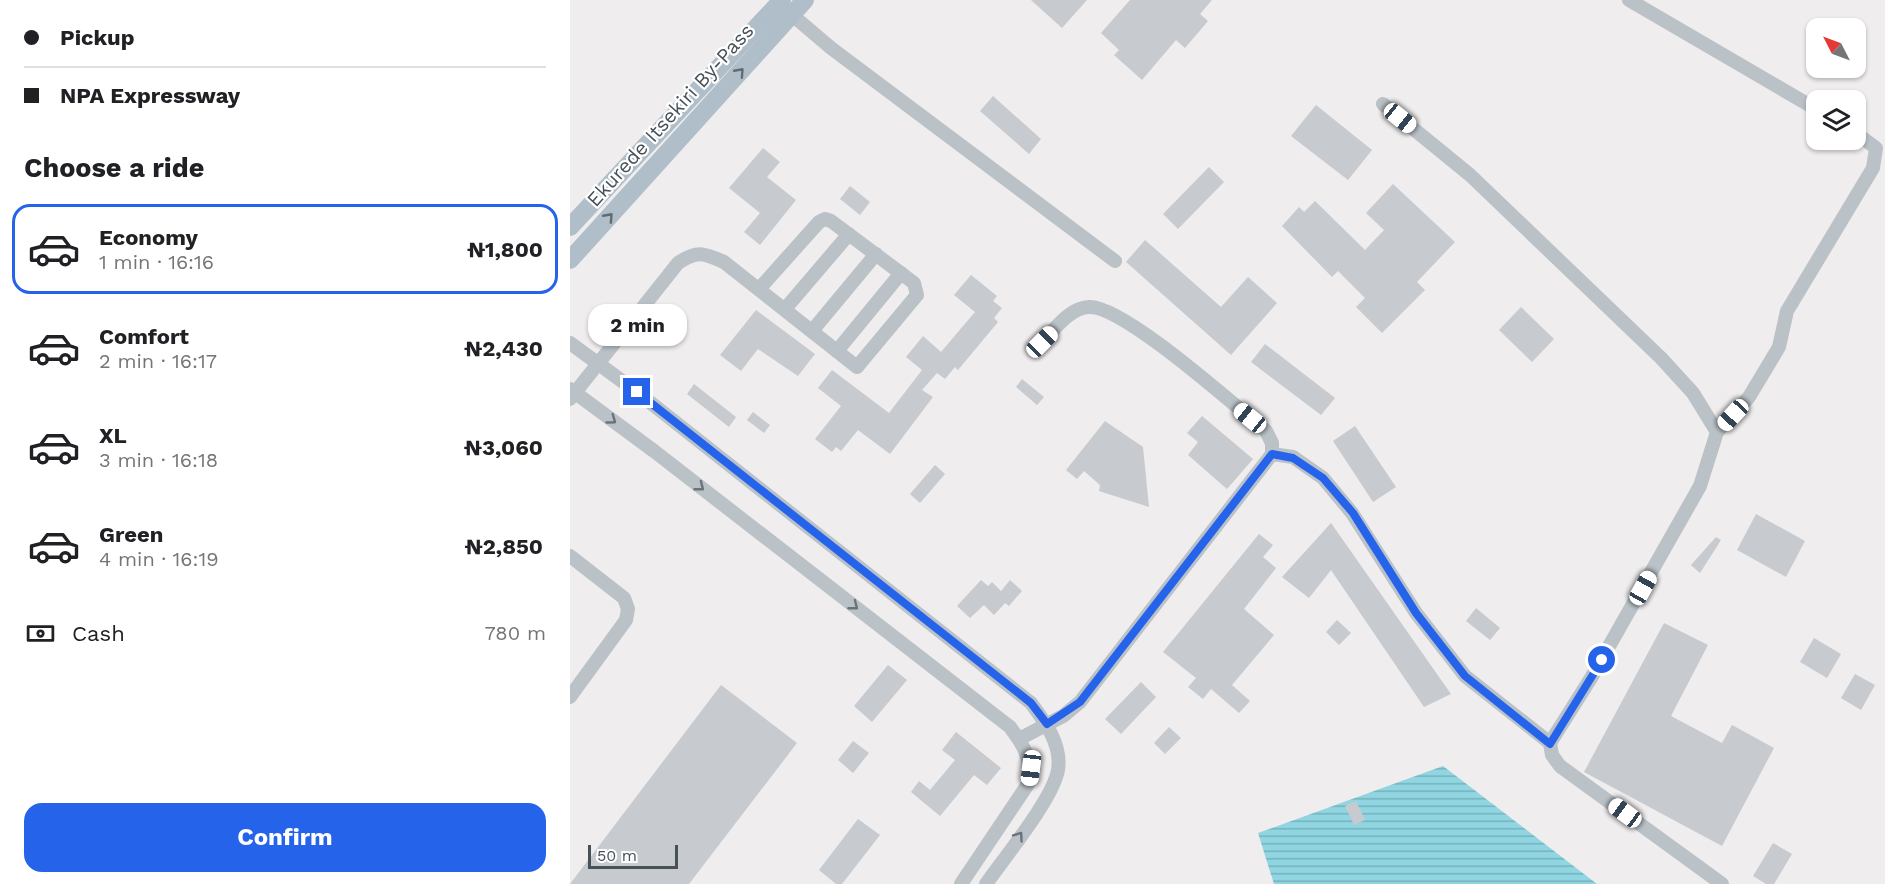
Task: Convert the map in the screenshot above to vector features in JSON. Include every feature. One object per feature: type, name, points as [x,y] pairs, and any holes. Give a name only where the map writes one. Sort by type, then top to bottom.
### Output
[{"type":"main road","name":"Ekurede Itsekiri By-Pass","points":[[570,227],[787,7],[805,0]]},
{"type":"main road","name":"Ekurede Itsekiri By-Pass","points":[[570,260],[787,7]]},
{"type":"street","points":[[1629,0],[1806,103]]},
{"type":"street","points":[[787,7],[831,48],[1115,261]]},
{"type":"street","points":[[1383,104],[1470,175],[1661,358],[1693,393],[1717,432]]},
{"type":"street","points":[[1550,744],[1603,658],[1700,486],[1717,432],[1749,398],[1779,346],[1787,311],[1873,168],[1876,148],[1866,140]]},
{"type":"street","points":[[759,289],[823,220],[831,221],[901,273],[916,286],[917,295],[909,308],[861,365],[855,366],[724,262],[707,254],[691,254],[678,263],[572,393],[654,451],[1010,727],[1026,749],[1031,768],[1029,784],[961,884]]},
{"type":"street","points":[[785,309],[849,234]]},
{"type":"street","points":[[812,331],[876,254]]},
{"type":"street","points":[[837,351],[901,273]]},
{"type":"street","points":[[1019,739],[1080,702],[1272,454],[1272,443],[1266,431],[1153,341],[1102,308],[1087,306],[1072,312],[1042,342]]},
{"type":"street","points":[[570,343],[1031,703],[1047,724],[1057,747],[1058,770],[1047,796],[986,884]]},
{"type":"street","points":[[1272,454],[1293,458],[1323,478],[1353,513],[1416,613],[1465,676],[1550,744],[1552,755],[1560,766],[1722,884]]},
{"type":"street","points":[[570,556],[624,598],[628,609],[626,620],[570,697]]},
{"type":"water","points":[[1443,766],[1597,884],[1274,884],[1258,833]]},
{"type":"building","points":[[1031,0],[1087,0],[1062,28]]},
{"type":"building","points":[[1130,0],[1212,0],[1200,14],[1208,21],[1185,48],[1176,40],[1142,80],[1114,55],[1119,50],[1101,33]]},
{"type":"building","points":[[993,96],[1041,139],[1029,154],[980,111]]},
{"type":"building","points":[[1316,105],[1372,150],[1348,180],[1291,136]]},
{"type":"building","points":[[763,148],[780,162],[767,177],[796,200],[760,245],[744,232],[760,213],[729,188]]},
{"type":"building","points":[[1209,167],[1224,182],[1178,229],[1163,214]]},
{"type":"building","points":[[1393,184],[1455,242],[1417,282],[1425,290],[1382,333],[1356,307],[1365,298],[1338,271],[1332,277],[1282,226],[1299,207],[1304,212],[1315,201],[1365,250],[1384,230],[1366,213]]},
{"type":"building","points":[[850,186],[870,202],[860,215],[840,199]]},
{"type":"building","points":[[1145,240],[1221,307],[1248,277],[1277,303],[1231,355],[1126,262]]},
{"type":"building","points":[[971,275],[997,296],[993,301],[1002,308],[994,318],[998,322],[958,370],[955,367],[945,379],[937,373],[922,390],[933,397],[890,454],[858,430],[841,451],[836,447],[832,452],[815,439],[841,406],[818,388],[832,370],[889,413],[922,370],[906,357],[923,336],[941,352],[975,312],[954,295]]},
{"type":"building","points":[[1521,307],[1554,339],[1532,362],[1499,330]]},
{"type":"building","points":[[756,310],[815,354],[798,376],[758,349],[741,371],[720,355]]},
{"type":"building","points":[[1265,344],[1335,398],[1321,415],[1251,362]]},
{"type":"building","points":[[1022,379],[1044,397],[1037,405],[1016,387]]},
{"type":"building","points":[[694,384],[736,417],[729,427],[687,394]]},
{"type":"building","points":[[753,412],[770,425],[764,433],[747,420]]},
{"type":"building","points":[[1202,416],[1253,459],[1227,489],[1188,455],[1198,442],[1187,433]]},
{"type":"building","points":[[1105,421],[1143,447],[1149,507],[1099,491],[1100,485],[1084,471],[1077,479],[1066,470]]},
{"type":"building","points":[[1355,426],[1396,487],[1373,502],[1333,441]]},
{"type":"building","points":[[935,465],[945,474],[920,503],[910,494]]},
{"type":"building","points":[[1756,514],[1805,541],[1786,577],[1737,550]]},
{"type":"building","points":[[1331,523],[1451,694],[1424,707],[1331,570],[1309,598],[1282,577]]},
{"type":"building","points":[[1259,534],[1273,545],[1263,557],[1276,568],[1244,609],[1274,635],[1232,685],[1250,701],[1239,713],[1211,689],[1203,699],[1188,687],[1196,678],[1163,652]]},
{"type":"building","points":[[1716,537],[1721,540],[1700,573],[1691,565]]},
{"type":"building","points":[[981,580],[988,586],[992,582],[1001,591],[1010,580],[1022,591],[1009,606],[1005,603],[994,615],[984,605],[970,618],[957,606]]},
{"type":"building","points":[[1476,608],[1500,628],[1490,640],[1466,621]]},
{"type":"building","points":[[1337,620],[1351,633],[1339,645],[1326,632]]},
{"type":"building","points":[[1664,623],[1708,645],[1671,716],[1722,743],[1732,725],[1774,748],[1722,846],[1584,772]]},
{"type":"building","points":[[1814,638],[1841,654],[1827,678],[1800,662]]},
{"type":"building","points":[[888,665],[907,680],[872,722],[854,706]]},
{"type":"building","points":[[1855,674],[1875,685],[1861,710],[1841,698]]},
{"type":"building","points":[[1141,682],[1156,697],[1121,734],[1105,719]]},
{"type":"building","points":[[721,685],[797,743],[689,884],[570,884]]},
{"type":"building","points":[[1169,727],[1181,738],[1165,754],[1154,743]]},
{"type":"building","points":[[956,732],[1001,768],[987,785],[974,775],[940,816],[911,792],[919,781],[930,790],[955,760],[942,750]]},
{"type":"building","points":[[853,741],[869,753],[853,773],[838,760]]},
{"type":"building","points":[[1356,801],[1365,820],[1354,825],[1345,806]]},
{"type":"building","points":[[858,819],[880,835],[842,884],[836,884],[819,870]]},
{"type":"building","points":[[1773,843],[1792,854],[1774,884],[1766,884],[1753,876]]},
{"type":"route","points":[[637,392],[1031,703],[1047,724],[1063,716],[1080,702],[1256,478],[1272,454],[1293,458],[1323,478],[1353,513],[1416,613],[1465,676],[1550,744],[1602,660]]}]
